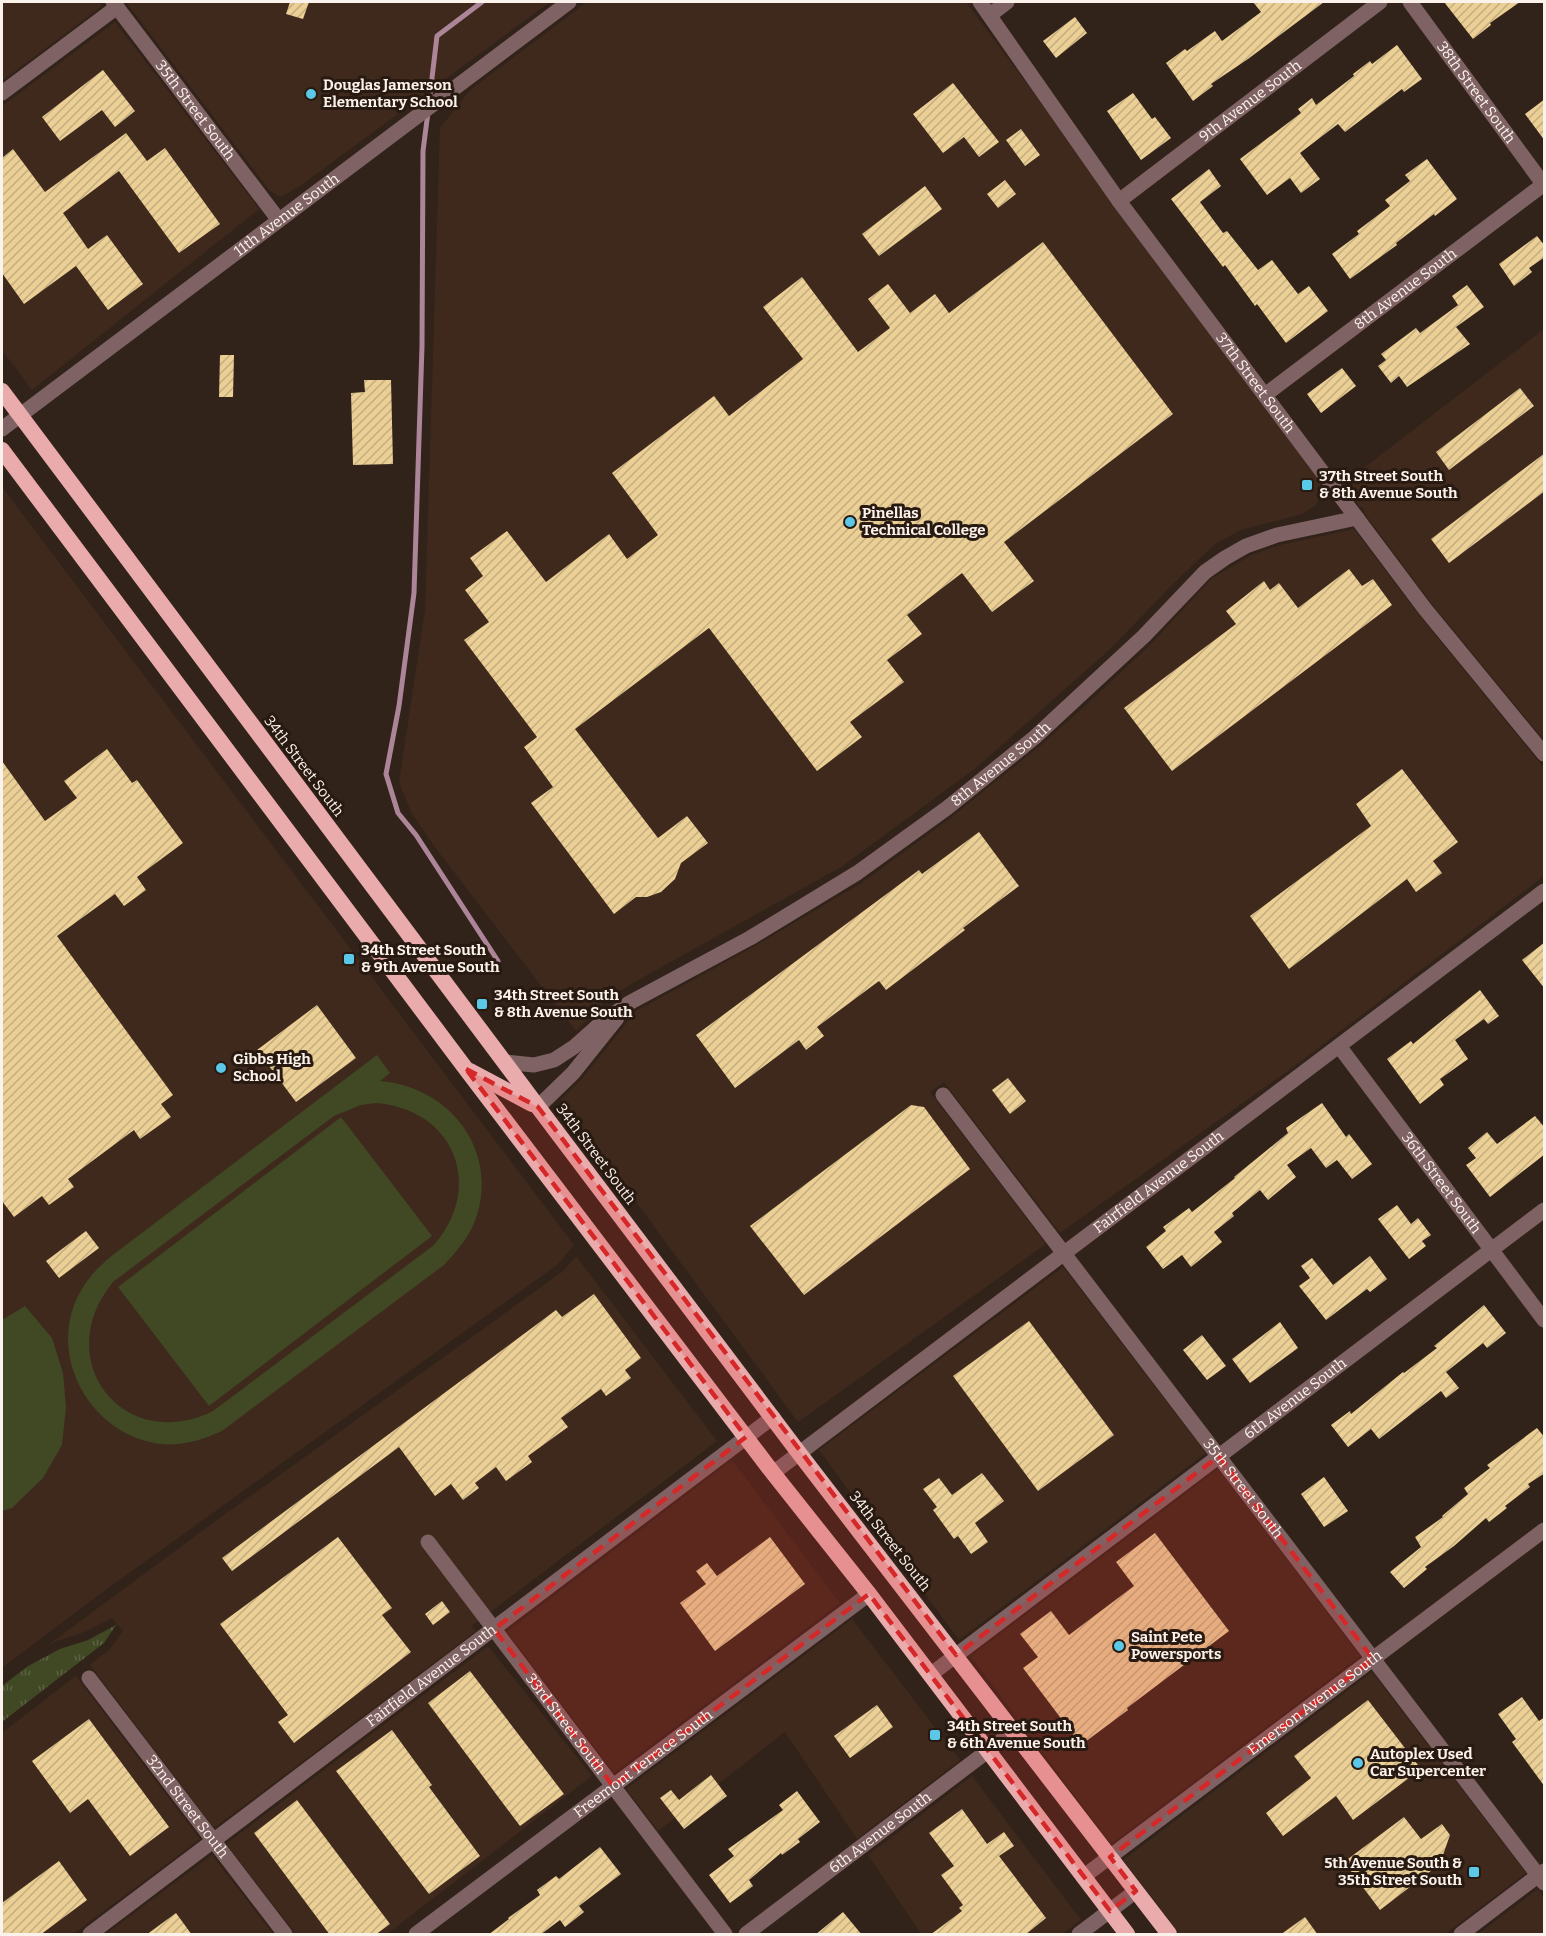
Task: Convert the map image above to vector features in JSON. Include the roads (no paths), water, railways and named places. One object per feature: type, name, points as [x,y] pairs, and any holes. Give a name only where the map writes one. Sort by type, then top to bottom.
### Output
[{"type":"highway","name":"34th Street South","points":[[2,391],[799,1453],[1169,1935]]},
{"type":"highway","points":[[2,450],[466,1070],[772,1473],[869,1594],[1128,1935]]},
{"type":"highway","points":[[466,1070],[538,1107]]},
{"type":"street","name":"11th Avenue South","points":[[2,429],[569,2]]},
{"type":"street","name":"37th Street South","points":[[980,2],[1119,201],[1425,609],[1545,754]]},
{"type":"street","points":[[990,15],[1007,2]]},
{"type":"street","name":"9th Avenue South","points":[[1119,201],[1380,2]]},
{"type":"street","name":"38th Street South","points":[[1410,2],[1544,184]]},
{"type":"street","points":[[2,93],[115,4]]},
{"type":"street","name":"35th Street South","points":[[115,4],[278,219]]},
{"type":"street","name":"8th Avenue South","points":[[1265,395],[1544,184]]},
{"type":"street","name":"8th Avenue South","points":[[504,1062],[534,1065],[554,1060],[629,1003],[750,938],[857,873],[947,808],[1035,737],[1144,636],[1205,572],[1225,558],[1246,546],[1277,536],[1357,518]]},
{"type":"street","name":"Fairfield Avenue South","points":[[772,1473],[1545,891]]},
{"type":"street","name":"8th Avenue South","points":[[538,1107],[573,1073],[629,1003]]},
{"type":"street","name":"36th Street South","points":[[1339,1046],[1545,1320]]},
{"type":"street","name":"35th Street South","points":[[943,1095],[1373,1659],[1543,1877]]},
{"type":"street","name":"6th Avenue South","points":[[930,1675],[1545,1210]]},
{"type":"street","name":"Fairfield Avenue South","points":[[90,1935],[773,1417]]},
{"type":"street","name":"Emerson Avenue South","points":[[1083,1877],[1545,1530]]},
{"type":"street","name":"33rd Street South","points":[[428,1542],[725,1935]]},
{"type":"street","name":"Freemont Terrace South","points":[[416,1935],[869,1594]]},
{"type":"street","name":"32nd Street South","points":[[89,1678],[285,1935]]},
{"type":"street","name":"6th Avenue South","points":[[746,1935],[1014,1731]]},
{"type":"street","points":[[1461,1935],[1543,1877]]},
{"type":"street","points":[[1079,1935],[1136,1892]]},
{"type":"waterway","points":[[429,103],[437,36],[482,2]]},
{"type":"waterway","points":[[428,112],[423,151],[422,346],[414,593],[399,706],[386,774],[398,813],[416,835],[498,961]]},
{"type":"place","name":"Douglas Jamerson Elementary School","points":[[311,94]]},
{"type":"place","name":"37th Street South & 8th Avenue South","points":[[1307,485]]},
{"type":"place","name":"Pinellas Technical College","points":[[850,522]]},
{"type":"place","name":"34th Street South & 9th Avenue South","points":[[349,959]]},
{"type":"place","name":"34th Street South & 8th Avenue South","points":[[482,1004]]},
{"type":"place","name":"Gibbs High School","points":[[221,1068]]},
{"type":"place","name":"Saint Pete Powersports","points":[[1119,1646]]},
{"type":"place","name":"34th Street South & 6th Avenue South","points":[[935,1735]]},
{"type":"place","name":"Autoplex Used Car Supercenter","points":[[1358,1763]]},
{"type":"place","name":"5th Avenue South & 35th Street South","points":[[1474,1872]]}]
